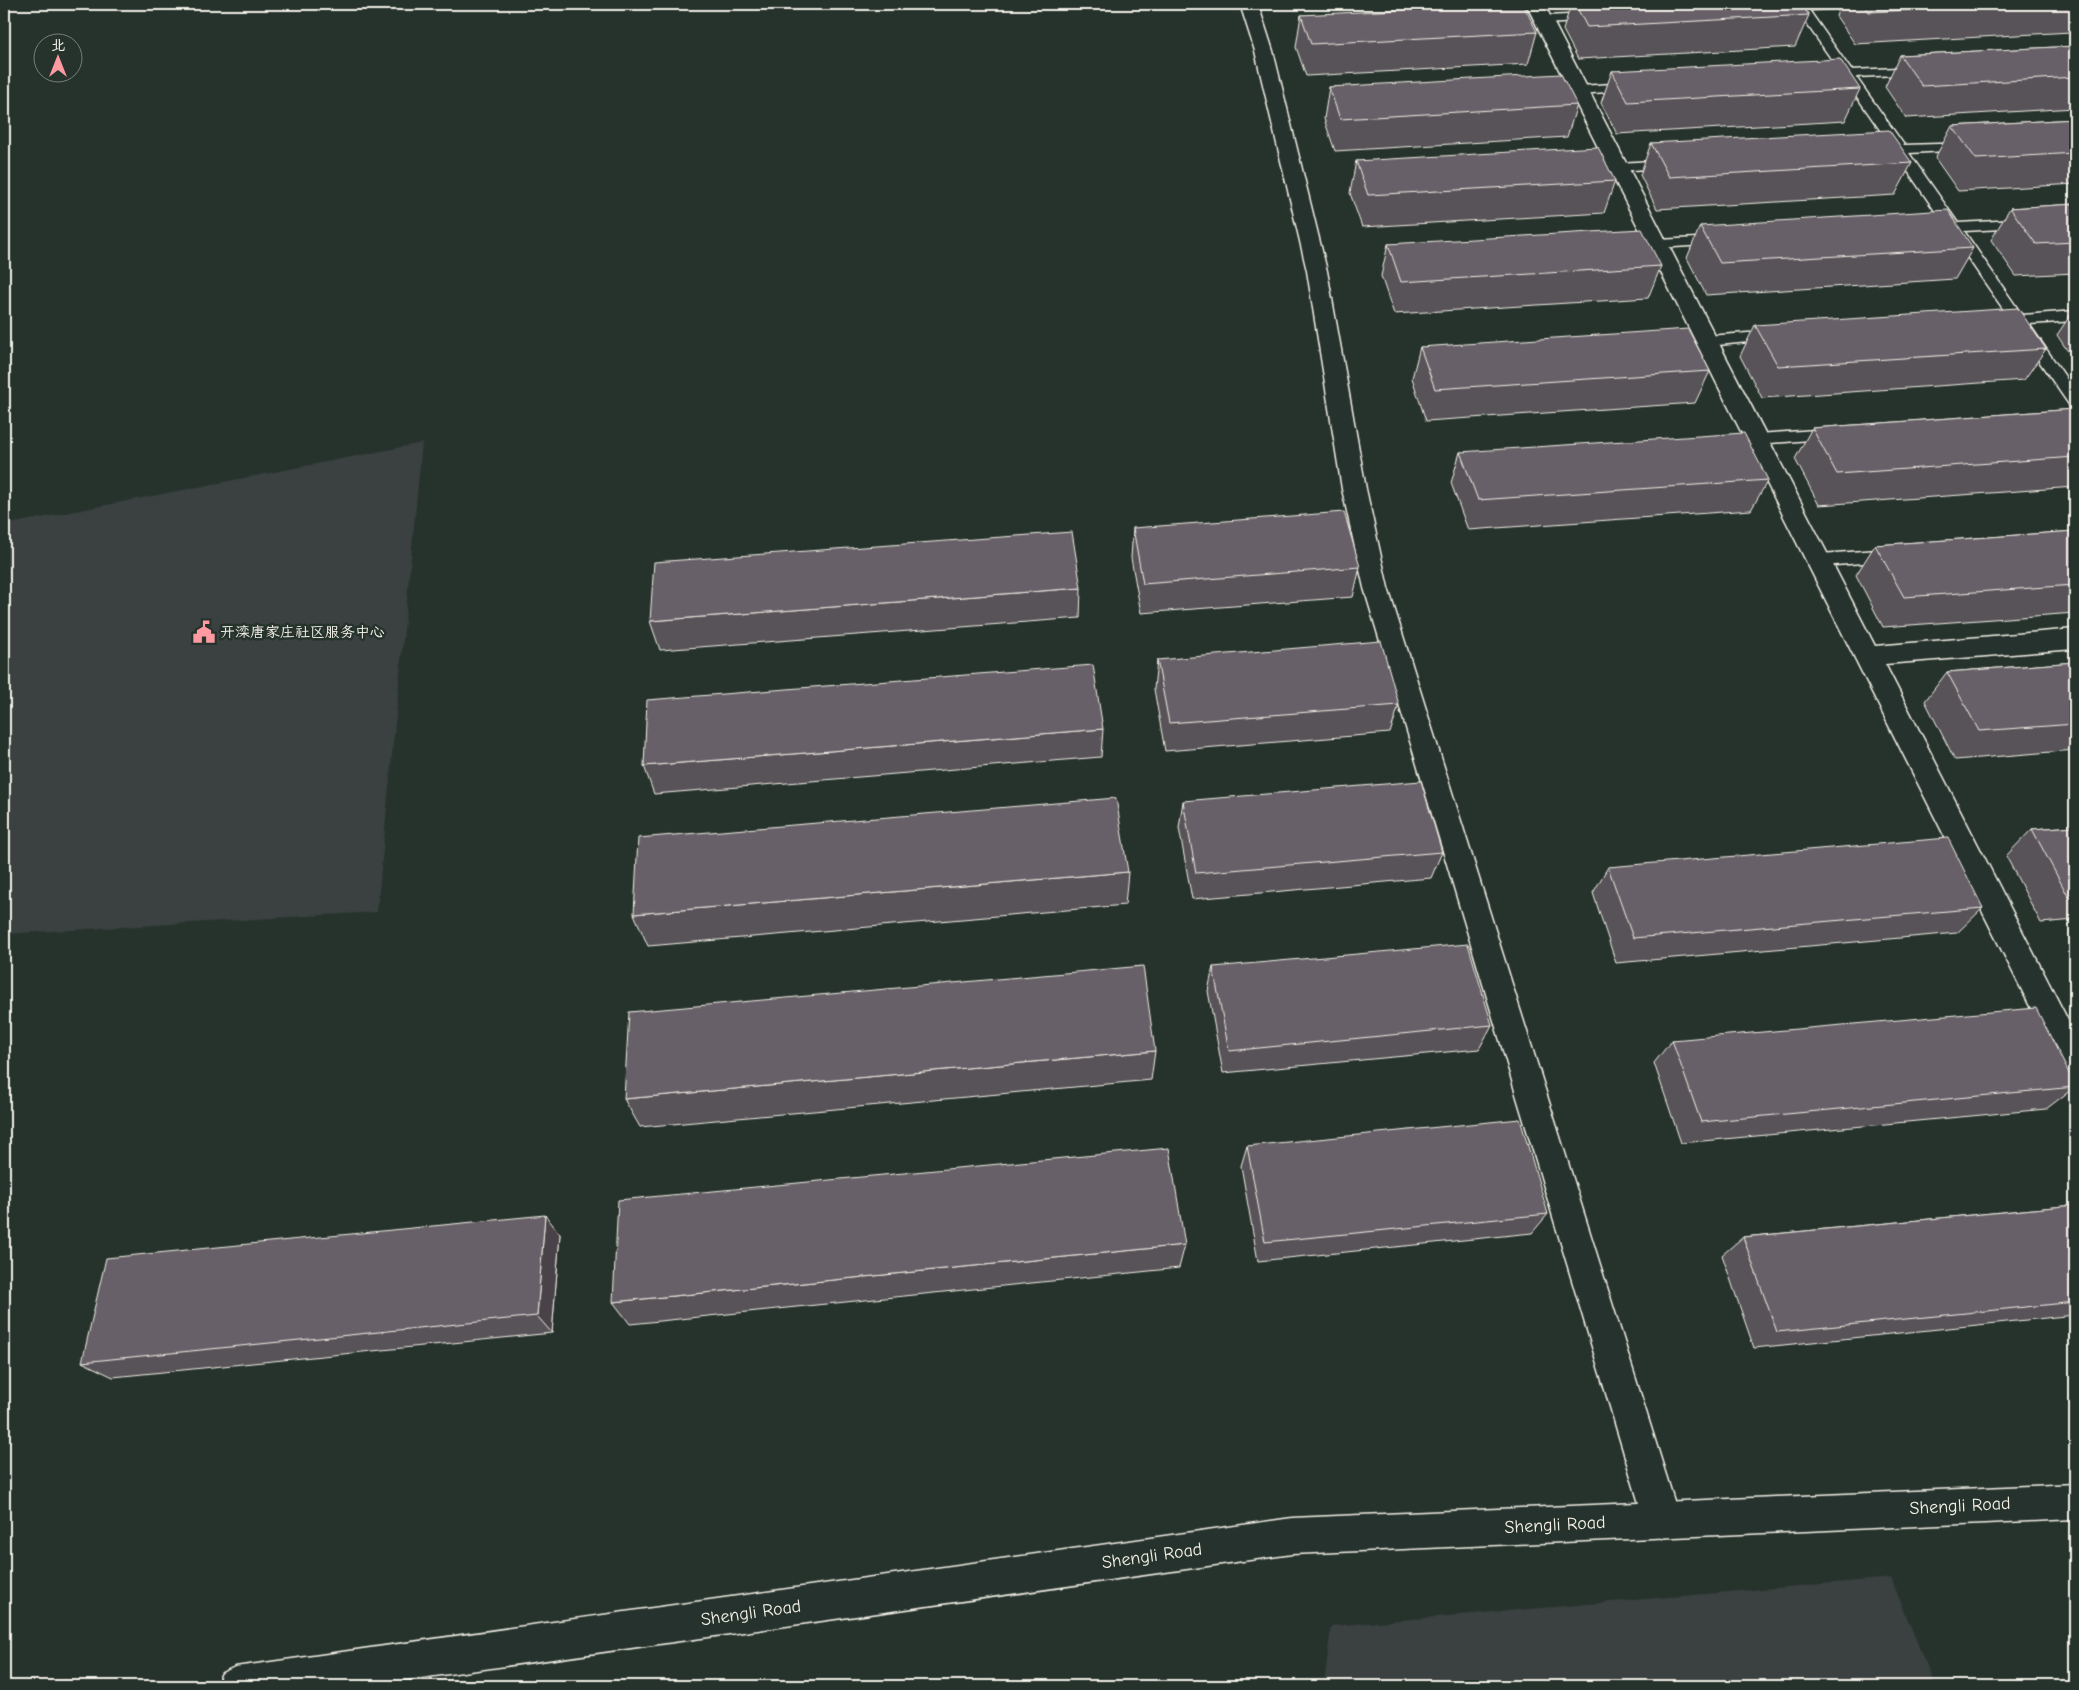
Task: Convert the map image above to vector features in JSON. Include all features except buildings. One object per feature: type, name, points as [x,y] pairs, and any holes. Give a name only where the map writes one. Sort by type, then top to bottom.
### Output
[{"type":"street","points":[[1249,4],[1264,51],[1317,271],[1354,489],[1376,588],[1662,1520]]},
{"type":"street","points":[[1540,12],[2075,1064]]},
{"type":"street","points":[[1868,656],[2075,640]]},
{"type":"street","name":"Shengli Road","points":[[235,1686],[1292,1536],[2075,1501]]},
{"type":"lane","points":[[1781,8],[1800,5],[1862,4]]},
{"type":"lane","points":[[1800,5],[2075,402]]},
{"type":"lane","points":[[1540,12],[1603,17]]},
{"type":"lane","points":[[1808,76],[1927,69]]},
{"type":"lane","points":[[1580,90],[1639,87]]},
{"type":"lane","points":[[1881,151],[1978,145]]},
{"type":"lane","points":[[1619,167],[1677,164]]},
{"type":"lane","points":[[1935,229],[2075,221]]},
{"type":"lane","points":[[1658,244],[1728,240]]},
{"type":"lane","points":[[1989,322],[2075,316]]},
{"type":"lane","points":[[1708,341],[1785,336]]},
{"type":"lane","points":[[1758,439],[1847,433]]},
{"type":"lane","points":[[1820,560],[1908,554]]},
{"type":"shaded area","name":"开滦唐家庄社区服务中心","points":[[422,443],[377,912],[4,934],[4,525]]},
{"type":"shaded area","points":[[1891,1578],[1935,1686],[1324,1686],[1331,1626]]},
{"type":"place","name":"开滦唐家庄社区服务中心","points":[[204,632]]}]
